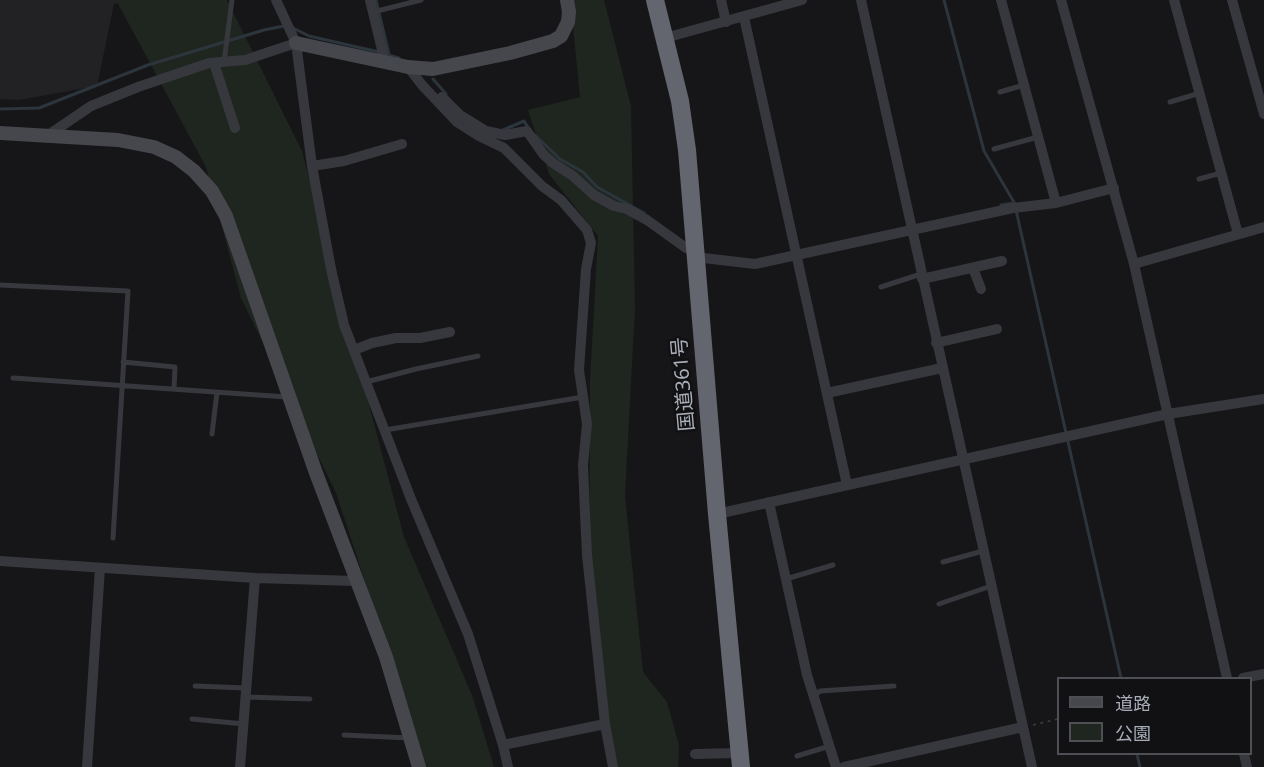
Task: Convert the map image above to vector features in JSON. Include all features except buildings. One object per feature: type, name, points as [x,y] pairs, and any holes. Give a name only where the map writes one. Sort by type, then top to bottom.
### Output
[{"type":"highway","name":"国道361号","points":[[655,0],[680,102],[687,150],[717,514],[741,760]]},
{"type":"street","points":[[276,0],[296,43],[312,166],[333,280],[344,325],[383,431],[468,634],[508,767]]},
{"type":"street","points":[[370,0],[385,62]]},
{"type":"street","points":[[47,136],[91,106],[138,87],[219,62],[245,60],[296,43],[408,67],[433,69],[510,53],[553,41],[561,36],[568,22],[567,0]]},
{"type":"street","points":[[721,0],[726,22]]},
{"type":"street","points":[[665,38],[802,0]]},
{"type":"street","points":[[861,0],[1032,767]]},
{"type":"street","points":[[1001,0],[1056,203]]},
{"type":"street","points":[[1061,0],[1134,264],[1227,677]]},
{"type":"street","points":[[1174,0],[1238,234]]},
{"type":"street","points":[[1232,0],[1264,114]]},
{"type":"street","points":[[744,17],[847,485]]},
{"type":"street","points":[[219,62],[235,128]]},
{"type":"street","points":[[408,67],[460,115],[486,131],[505,135],[527,131],[553,164],[573,176],[594,195],[647,220],[686,248],[695,253],[755,264],[911,227],[1016,207],[1056,203],[1114,188]]},
{"type":"street","points":[[408,67],[457,122],[504,148],[542,186],[561,200],[587,230],[591,243],[586,269],[579,370],[587,424],[583,465],[587,555],[605,724],[613,767]]},
{"type":"street","points":[[0,134],[118,140],[154,147],[176,157],[194,171],[212,191],[226,216],[356,581],[386,657],[419,767]]},
{"type":"street","points":[[312,166],[344,161],[402,144]]},
{"type":"street","points":[[1134,264],[1264,227]]},
{"type":"street","points":[[921,276],[1002,261]]},
{"type":"street","points":[[973,268],[981,289]]},
{"type":"street","points":[[936,343],[997,329]]},
{"type":"street","points":[[354,350],[396,338],[420,338],[450,332]]},
{"type":"street","points":[[827,393],[942,368]]},
{"type":"street","points":[[717,514],[1168,414],[1264,399]]},
{"type":"street","points":[[770,502],[807,675],[836,767]]},
{"type":"street","points":[[0,561],[255,578],[356,581]]},
{"type":"street","points":[[87,767],[100,568]]},
{"type":"street","points":[[240,767],[255,578]]},
{"type":"street","points":[[1249,677],[1264,674]]},
{"type":"street","points":[[503,745],[605,724]]},
{"type":"street","points":[[844,767],[1023,727]]},
{"type":"street","points":[[695,754],[741,760]]},
{"type":"lane","points":[[219,62],[232,0]]},
{"type":"lane","points":[[373,12],[421,0]]},
{"type":"lane","points":[[1000,92],[1024,85]]},
{"type":"lane","points":[[1170,102],[1200,93]]},
{"type":"lane","points":[[994,149],[1038,137]]},
{"type":"lane","points":[[1200,179],[1221,173]]},
{"type":"lane","points":[[881,287],[921,276]]},
{"type":"lane","points":[[0,285],[128,291],[113,538]]},
{"type":"lane","points":[[365,383],[478,356]]},
{"type":"lane","points":[[123,362],[175,367],[174,389]]},
{"type":"lane","points":[[13,378],[290,397]]},
{"type":"lane","points":[[212,434],[217,392]]},
{"type":"lane","points":[[383,431],[583,397]]},
{"type":"lane","points":[[943,562],[983,551]]},
{"type":"lane","points":[[786,579],[833,565]]},
{"type":"lane","points":[[939,604],[991,585]]},
{"type":"lane","points":[[195,686],[310,699]]},
{"type":"lane","points":[[814,696],[820,692],[894,686]]},
{"type":"lane","points":[[192,719],[244,724]]},
{"type":"lane","points":[[345,735],[412,739]]},
{"type":"lane","points":[[797,756],[830,746]]},
{"type":"path","points":[[1023,727],[1057,719]]},
{"type":"shaded area","points":[[0,0],[133,0],[114,4],[97,86],[19,100],[0,99]]},
{"type":"green space","points":[[116,0],[227,0],[302,151],[404,537],[472,695],[494,767],[426,767],[336,493],[241,298],[206,167]]},
{"type":"green space","points":[[567,0],[604,0],[631,106],[635,308],[625,496],[643,672],[667,702],[679,745],[678,767],[612,767],[589,618],[590,381],[598,236],[549,174],[528,110],[580,97],[571,6]]},
{"type":"waterway","points":[[376,0],[389,54]]},
{"type":"waterway","points":[[944,0],[984,151],[1015,204]]},
{"type":"waterway","points":[[0,109],[39,108],[148,65],[284,26]]},
{"type":"waterway","points":[[293,28],[309,36],[379,52]]},
{"type":"waterway","points":[[385,54],[399,58]]},
{"type":"waterway","points":[[433,79],[446,94]]},
{"type":"waterway","points":[[503,130],[524,121],[529,129]]},
{"type":"waterway","points":[[535,135],[560,159],[583,172],[597,187],[644,213]]},
{"type":"waterway","points":[[1001,205],[1014,203]]},
{"type":"waterway","points":[[1016,210],[1121,677]]},
{"type":"waterway","points":[[1137,755],[1140,767]]}]
